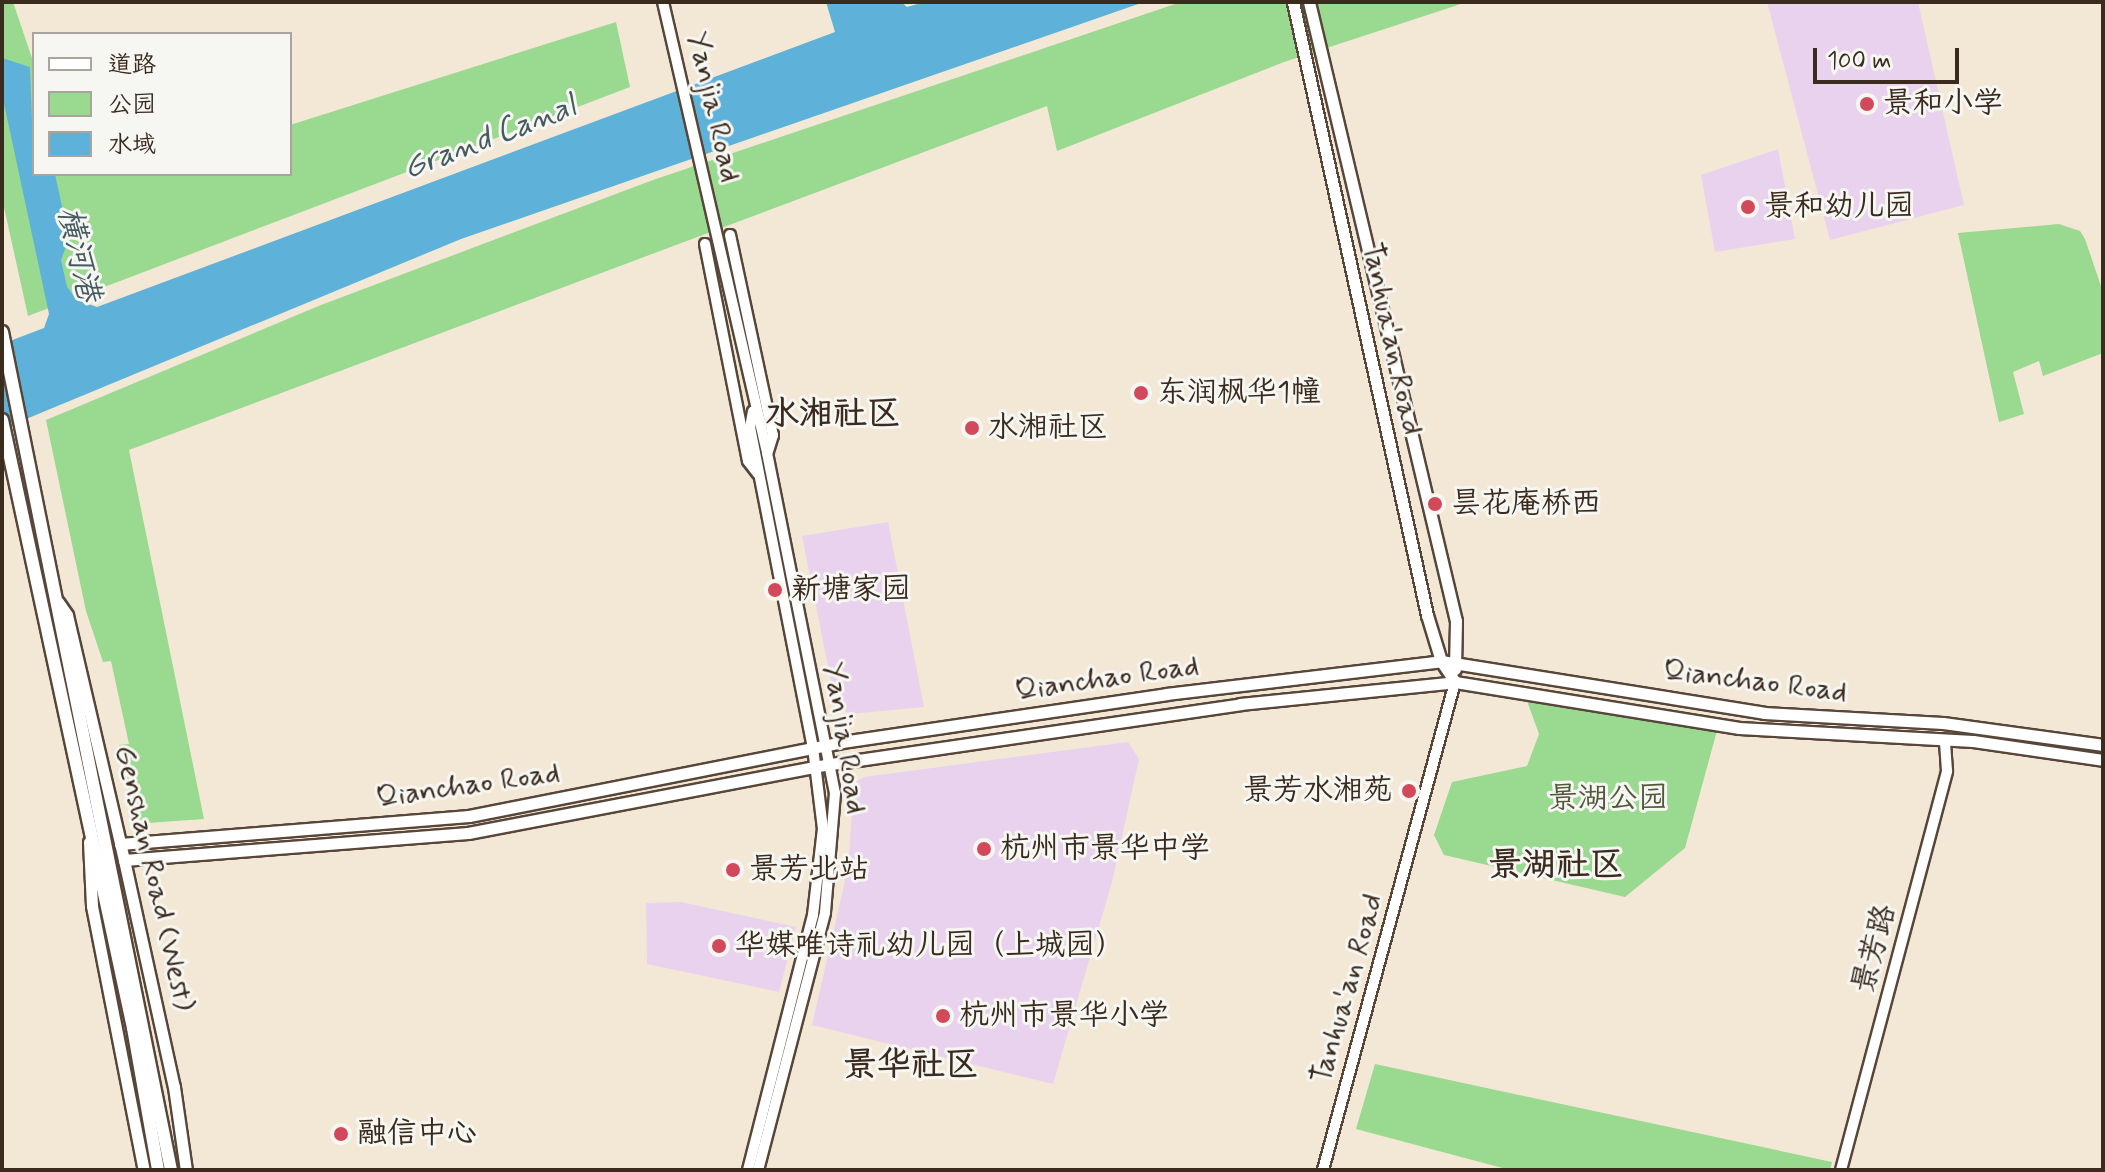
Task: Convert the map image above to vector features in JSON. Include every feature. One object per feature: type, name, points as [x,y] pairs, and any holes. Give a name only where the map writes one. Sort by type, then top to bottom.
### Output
[{"type":"main road","name":"Tanhua'an Road","points":[[1293,2],[1441,661],[1455,682]]},
{"type":"main road","name":"Tanhua'an Road","points":[[1309,2],[1456,621],[1455,682]]},
{"type":"main road","name":"Genshan Road (West)","points":[[2,334],[58,602],[158,1170]]},
{"type":"main road","name":"Genshan Road (West)","points":[[2,420],[89,833],[110,896],[171,1170]]},
{"type":"main road","name":"Genshan Road (West)","points":[[58,602],[67,615],[124,860],[174,1087],[186,1170]]},
{"type":"main road","name":"Qianchao Road","points":[[120,844],[469,816],[818,748],[1160,694],[1441,661],[1764,713],[1943,723],[2103,745]]},
{"type":"main road","name":"Qianchao Road","points":[[124,860],[468,833],[815,766],[1240,704],[1455,682],[1739,728],[1945,740],[2103,760]]},
{"type":"main road","name":"Genshan Road (West)","points":[[89,833],[92,906],[143,1169]]},
{"type":"street","name":"Yanjia Road","points":[[663,2],[753,411],[767,453],[818,748],[815,766],[823,829],[813,915],[748,1170]]},
{"type":"street","name":"Yanjia Road","points":[[730,235],[773,435],[767,453]]},
{"type":"street","name":"Yanjia Road","points":[[705,244],[748,461],[759,475]]},
{"type":"street","name":"Yanjia Road","points":[[753,411],[750,428],[759,475],[818,748],[831,764],[836,816],[825,913],[758,1170]]},
{"type":"street","name":"Tanhua'an Road","points":[[1323,1170],[1455,682]]},
{"type":"street","name":"景芳路","points":[[1841,1170],[1947,771],[1945,740]]},
{"type":"shaded area","name":"景和小学","points":[[1767,2],[1918,2],[1964,205],[1830,240]]},
{"type":"shaded area","name":"景和幼儿园","points":[[1778,149],[1795,239],[1715,252],[1701,175]]},
{"type":"shaded area","points":[[888,522],[924,707],[850,714],[836,706],[802,536]]},
{"type":"shaded area","name":"杭州市景华中学","points":[[1128,742],[1139,759],[1112,882],[1053,1084],[812,1025],[848,868],[854,783],[864,777]]},
{"type":"shaded area","name":"华媒唯诗礼幼儿园（上城园）","points":[[681,902],[796,927],[779,992],[647,964],[646,903]]},
{"type":"green space","points":[[2,2],[13,2],[32,58],[32,176],[292,176],[292,124],[616,22],[630,87],[28,316],[2,198]]},
{"type":"green space","points":[[1181,2],[1467,2],[1284,62],[1057,151],[1047,106],[129,450],[204,819],[147,823],[135,817],[119,745],[129,744],[111,661],[103,662],[86,611],[46,420],[321,305],[653,180]]},
{"type":"green space","points":[[2059,224],[2080,231],[2085,239],[2103,292],[2103,353],[2043,376],[2039,361],[2013,372],[2024,414],[1999,422],[1958,233]]},
{"type":"green space","name":"景湖公园","points":[[1523,690],[1718,727],[1685,848],[1625,897],[1444,855],[1434,835],[1452,782],[1527,766],[1539,734]]},
{"type":"green space","points":[[1375,1064],[1832,1162],[1830,1170],[1510,1170],[1356,1129]]},
{"type":"water","points":[[826,2],[901,2],[907,7],[925,2],[1144,2],[461,239],[2,429],[2,344],[44,328],[49,314],[2,94],[2,58],[30,67],[32,176],[55,176],[69,239],[61,260],[67,287],[77,300],[97,307],[835,32]]},
{"type":"place","name":"景和小学","points":[[1867,104]]},
{"type":"place","name":"景和幼儿园","points":[[1748,207]]},
{"type":"place","name":"东润枫华1幢","points":[[1141,393]]},
{"type":"place","name":"水湘社区","points":[[972,428]]},
{"type":"place","name":"昙花庵桥西","points":[[1435,504]]},
{"type":"place","name":"新塘家园","points":[[775,590]]},
{"type":"place","name":"景芳水湘苑","points":[[1409,791]]},
{"type":"place","name":"杭州市景华中学","points":[[984,849]]},
{"type":"place","name":"景芳北站","points":[[733,870]]},
{"type":"place","name":"华媒唯诗礼幼儿园（上城园）","points":[[719,946]]},
{"type":"place","name":"杭州市景华小学","points":[[943,1016]]},
{"type":"place","name":"融信中心","points":[[341,1134]]},
{"type":"district","name":"水湘社区","points":[[833,415]]},
{"type":"district","name":"景湖社区","points":[[1556,866]]},
{"type":"district","name":"景华社区","points":[[911,1066]]},
{"type":"water label","name":"Grand Canal","points":[[490,138]]},
{"type":"water label","name":"横河港","points":[[78,254]]}]
